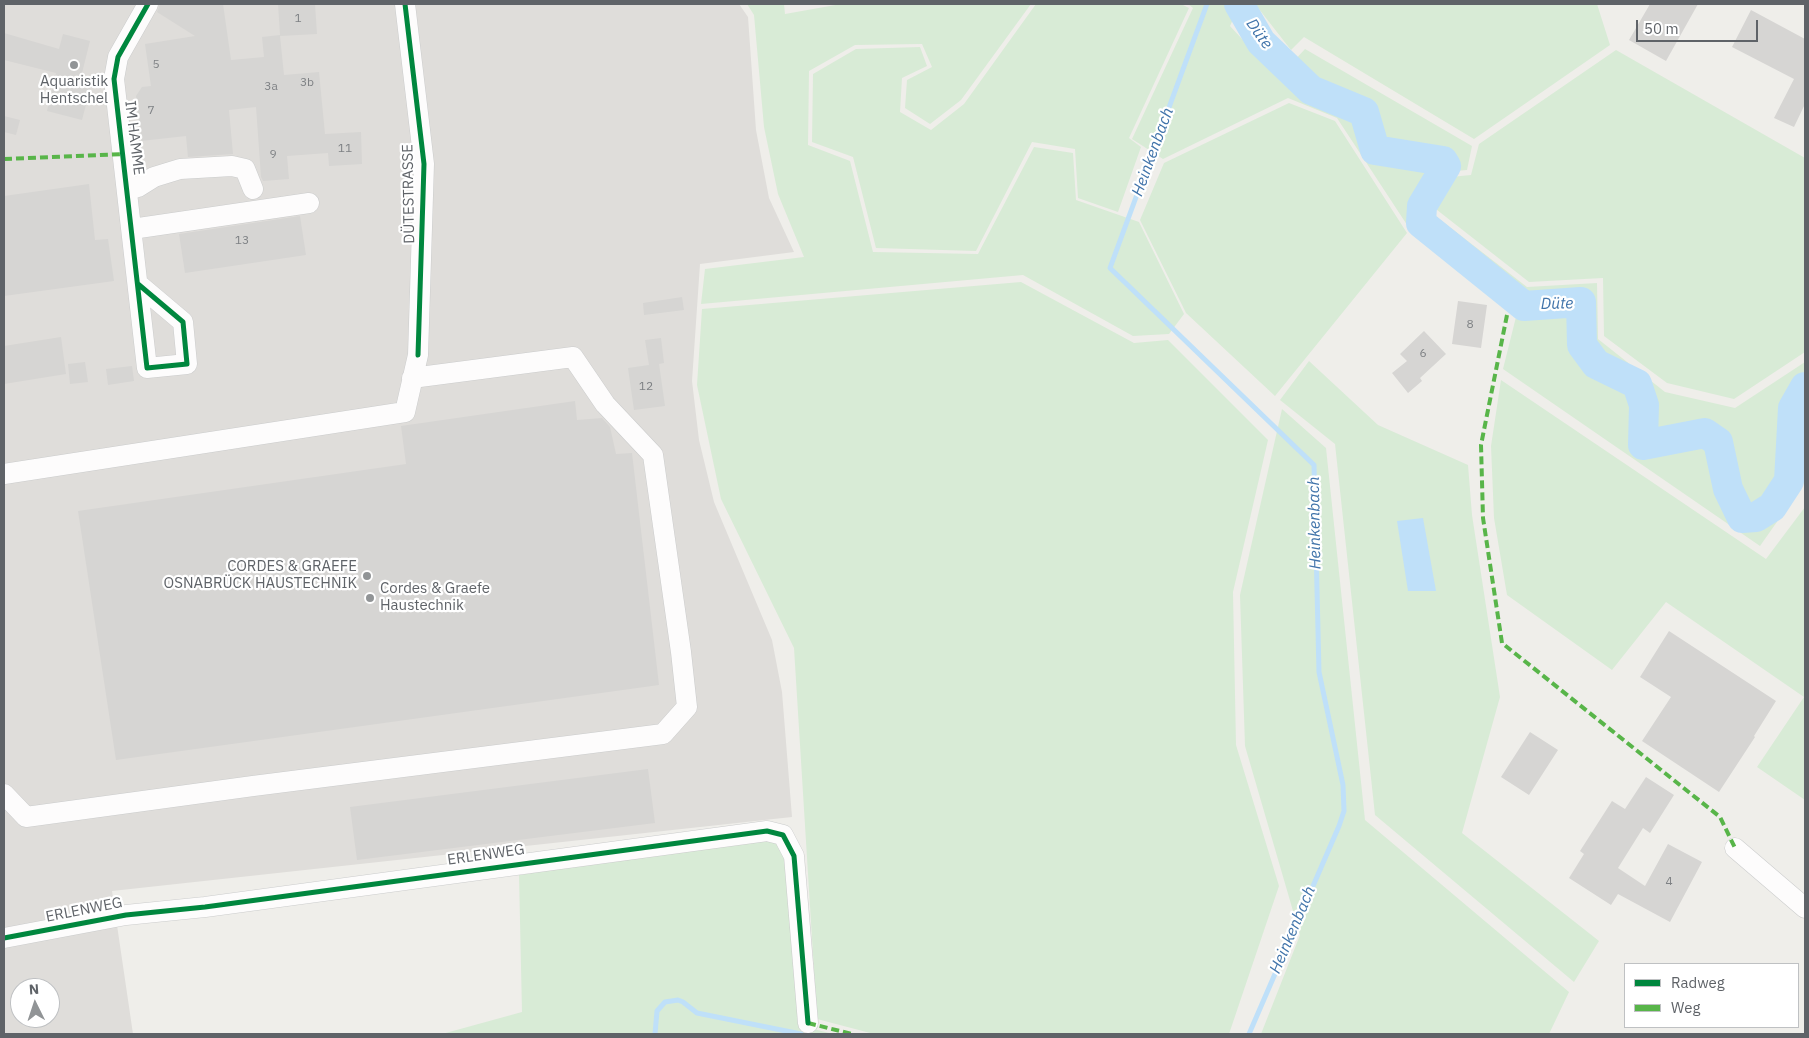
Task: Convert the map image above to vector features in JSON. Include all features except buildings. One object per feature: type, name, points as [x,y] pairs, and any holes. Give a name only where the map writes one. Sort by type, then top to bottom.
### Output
[{"type":"street","name":"IM HAMME","points":[[138,284],[114,79],[118,57],[148,4]]},
{"type":"street","name":"DÜTESTRASSE","points":[[4,474],[405,412],[418,356],[424,164],[405,4]]},
{"type":"street","points":[[128,190],[138,187],[154,177],[180,169],[232,166],[245,169],[253,189]]},
{"type":"street","points":[[132,229],[309,203]]},
{"type":"street","points":[[4,794],[26,817],[663,734],[687,707],[653,455],[606,404],[573,357],[412,378]]},
{"type":"street","name":"ERLENWEG","points":[[4,938],[126,914],[205,907],[767,831],[783,835],[794,856],[808,1023]]},
{"type":"street","points":[[1735,848],[1805,908]]},
{"type":"shaded area","points":[[4,4],[739,4],[748,17],[756,130],[769,198],[794,252],[700,264],[692,381],[699,440],[714,502],[772,640],[782,692],[792,817],[112,891],[133,1034],[4,1034]]},
{"type":"green space","points":[[747,4],[784,4],[785,14],[841,4],[1031,4],[961,100],[930,124],[905,108],[907,80],[932,67],[922,44],[855,45],[809,71],[808,145],[850,161],[873,252],[978,254],[1034,147],[1073,153],[1076,200],[1139,222],[1184,314],[1169,334],[1133,336],[1023,275],[701,304],[705,269],[804,257],[778,194],[764,127],[754,15]]},
{"type":"green space","points":[[1036,4],[1181,4],[1189,8],[1129,138],[1141,147],[1118,212],[1078,198],[1075,149],[1032,142],[976,251],[876,248],[853,157],[812,142],[813,74],[856,49],[920,47],[927,66],[902,78],[900,112],[931,130],[964,104]]},
{"type":"green space","points":[[1188,4],[1240,4],[1230,26],[1278,78],[1305,49],[1472,146],[1467,170],[1432,173],[1415,200],[1527,287],[1597,283],[1598,339],[1665,392],[1735,408],[1805,362],[1805,482],[1760,546],[1503,369],[1516,317],[1413,234],[1337,118],[1288,98],[1163,159],[1132,139],[1193,8]]},
{"type":"green space","points":[[1255,4],[1597,4],[1610,45],[1474,139],[1304,37],[1291,50]]},
{"type":"green space","points":[[1616,50],[1805,158],[1805,352],[1734,399],[1667,383],[1604,336],[1603,278],[1529,282],[1432,206],[1451,177],[1471,175],[1479,144]]},
{"type":"green space","points":[[1289,103],[1335,121],[1407,233],[1275,396],[1186,313],[1140,220],[1164,163]]},
{"type":"green space","points":[[1021,282],[1134,343],[1168,340],[1268,440],[1233,592],[1236,745],[1279,886],[1229,1034],[874,1034],[817,1019],[794,648],[721,499],[697,385],[702,309]]},
{"type":"green space","points":[[1309,361],[1378,425],[1468,465],[1472,515],[1500,697],[1462,833],[1599,941],[1574,982],[1375,815],[1335,444],[1280,400]]},
{"type":"green space","points":[[1501,380],[1766,559],[1805,507],[1805,800],[1757,767],[1804,697],[1666,602],[1612,670],[1507,595],[1494,518],[1491,446]]},
{"type":"green space","points":[[1282,409],[1326,448],[1365,820],[1569,992],[1549,1034],[1261,1034],[1300,935],[1245,746],[1240,595]]},
{"type":"green space","points":[[767,835],[781,844],[788,859],[802,1026],[833,1034],[442,1034],[522,1012],[519,875]]},
{"type":"water","points":[[1423,518],[1436,591],[1408,591],[1397,521]]},
{"type":"waterway","name":"Heinkenbach","points":[[1207,4],[1110,268],[1314,465],[1319,672],[1343,785],[1344,811],[1249,1034]]},
{"type":"waterway","name":"Düte","points":[[1239,4],[1261,42],[1311,90],[1364,112],[1375,150],[1443,161],[1446,166],[1422,206],[1421,223],[1524,306],[1581,302],[1582,345],[1596,364],[1637,384],[1644,405],[1643,445],[1705,433],[1718,442],[1728,489],[1742,518],[1756,517],[1772,507],[1789,481],[1793,408],[1805,387]]},
{"type":"waterway","name":"Heinkenbach","points":[[655,1034],[657,1011],[665,1002],[678,1000],[697,1013],[801,1034]]},
{"type":"marked path","points":[[4,159],[124,154]]},
{"type":"marked path","points":[[1507,315],[1481,445],[1483,518],[1502,643],[1720,817],[1735,848]]},
{"type":"marked path","points":[[808,1023],[852,1034]]},
{"type":"cycle path","points":[[138,284],[183,322],[187,364],[147,368],[114,79],[118,57],[148,4]]},
{"type":"cycle path","points":[[405,4],[424,164],[418,355]]},
{"type":"cycle path","points":[[4,938],[126,915],[205,907],[767,831],[783,835],[794,856],[808,1023]]},
{"type":"place","name":"Aquaristik Hentschel","points":[[74,65]]},
{"type":"place","name":"CORDES & GRAEFE OSNABRÜCK HAUSTECHNIK","points":[[367,576]]},
{"type":"place","name":"Cordes & Graefe Haustechnik","points":[[370,598]]}]
